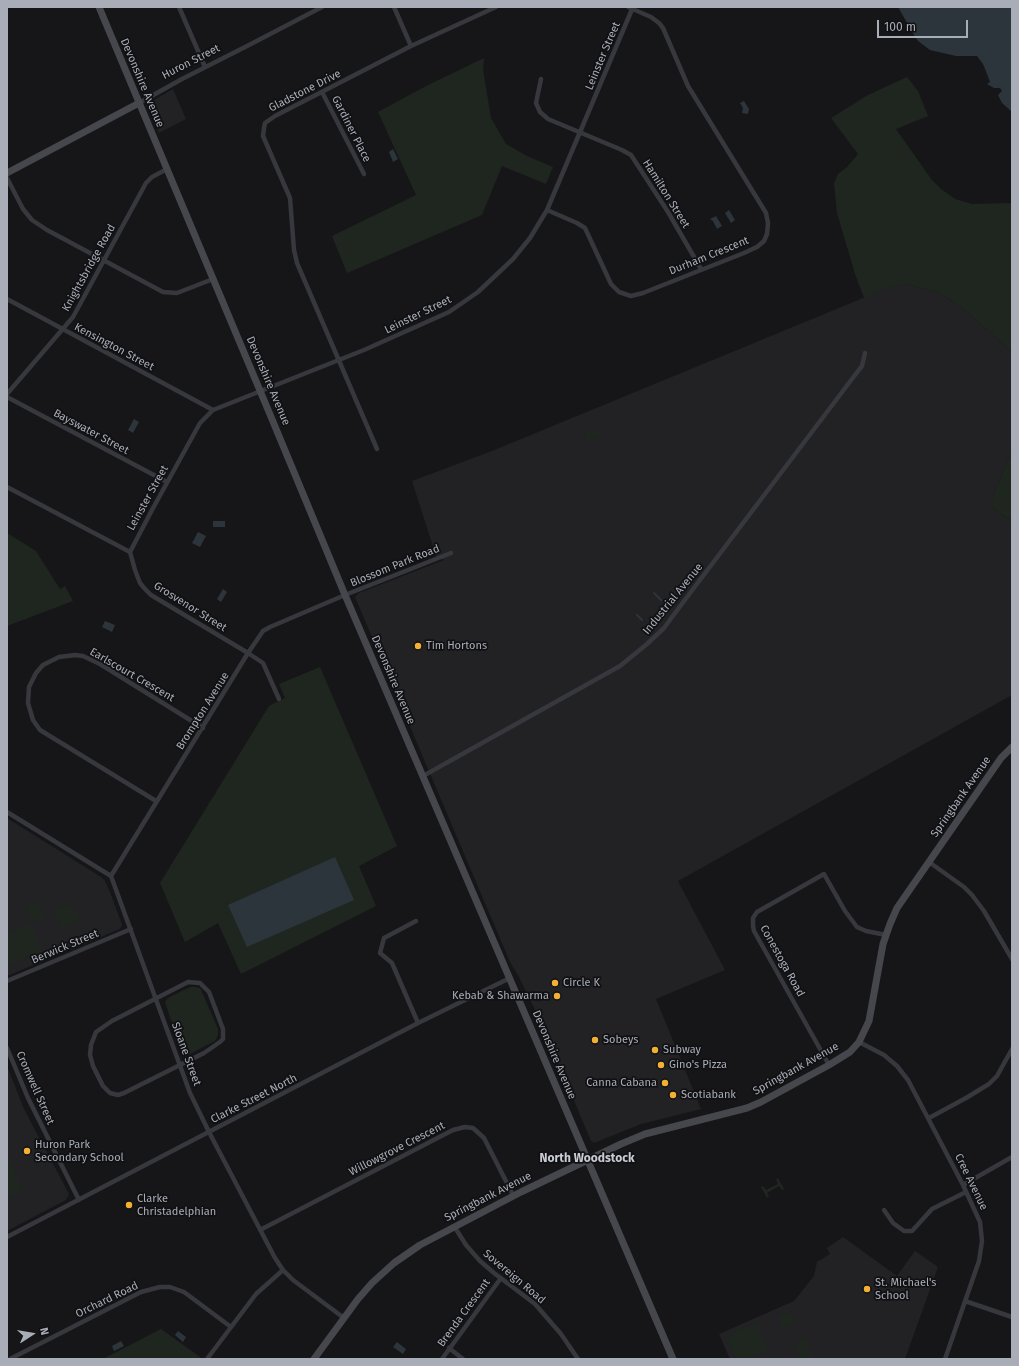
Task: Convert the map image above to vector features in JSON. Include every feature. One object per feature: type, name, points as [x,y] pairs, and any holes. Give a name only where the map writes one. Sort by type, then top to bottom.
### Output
[{"type":"main road","name":"Devonshire Avenue","points":[[99,7],[345,595],[673,1359]]},
{"type":"main road","name":"Huron Street","points":[[7,173],[139,103]]},
{"type":"main road","name":"Springbank Avenue","points":[[314,1359],[372,1283],[394,1263],[420,1245],[454,1226],[588,1159],[645,1134],[748,1108],[829,1065],[848,1053],[859,1042],[866,1029],[872,1012],[886,935],[897,908],[1001,758],[1012,747]]},
{"type":"street","points":[[179,7],[205,67]]},
{"type":"street","name":"Huron Street","points":[[139,103],[205,67],[322,7]]},
{"type":"street","points":[[394,7],[411,46]]},
{"type":"street","name":"Gladstone Drive","points":[[377,449],[297,263],[294,250],[290,198],[263,136],[265,123],[268,120],[411,46],[496,7]]},
{"type":"street","name":"Leinster Street","points":[[130,552],[200,423],[213,410],[253,393],[261,392],[424,324],[449,312],[473,296],[513,259],[530,238],[547,210],[581,132],[631,8]]},
{"type":"street","name":"Durham Crescent","points":[[547,210],[585,228],[609,279],[619,292],[631,296],[642,294],[744,253],[757,247],[764,241],[768,229],[766,213],[688,86],[663,28],[651,16],[631,8]]},
{"type":"street","name":"Hamilton Street","points":[[541,79],[536,103],[540,112],[548,119],[622,150],[634,158],[667,210],[701,270]]},
{"type":"street","name":"Gardiner Place","points":[[322,92],[364,174]]},
{"type":"street","name":"Knightsbridge Road","points":[[7,395],[63,330],[79,306],[146,183],[152,177],[167,169]]},
{"type":"street","points":[[7,178],[23,209],[32,220],[163,292],[183,292],[213,279]]},
{"type":"street","name":"Kensington Street","points":[[7,300],[213,410]]},
{"type":"street","name":"Industrial Avenue","points":[[423,776],[620,666],[647,644],[678,609],[862,366],[865,353]]},
{"type":"street","name":"Bayswater Street","points":[[7,395],[167,482]]},
{"type":"street","points":[[7,487],[130,552]]},
{"type":"street","name":"Grosvenor Street","points":[[130,552],[140,583],[151,595],[248,653],[263,664],[279,699]]},
{"type":"street","name":"Blossom Park Road","points":[[345,595],[451,553]]},
{"type":"street","name":"Brompton Avenue","points":[[111,876],[259,636],[270,626],[345,595]]},
{"type":"street","name":"Earlscourt Crescent","points":[[156,801],[40,730],[33,720],[28,703],[29,687],[36,673],[43,665],[59,657],[75,655],[83,656],[98,663],[203,728]]},
{"type":"street","points":[[7,812],[111,876]]},
{"type":"street","points":[[928,862],[972,895],[984,911],[1012,959]]},
{"type":"street","name":"Conestoga Road","points":[[829,1065],[754,931],[752,922],[754,915],[824,874],[849,918],[857,927],[866,931],[886,935]]},
{"type":"street","name":"Sloane Street","points":[[111,876],[190,1093],[260,1230],[283,1270],[297,1284],[344,1318]]},
{"type":"street","points":[[416,920],[384,938],[380,952],[392,964],[418,1023]]},
{"type":"street","name":"Berwick Street","points":[[7,981],[131,929]]},
{"type":"street","name":"Clarke Street North","points":[[7,1237],[418,1023],[510,978]]},
{"type":"street","points":[[188,982],[200,983],[209,992],[223,1030],[223,1038],[217,1045],[124,1093],[118,1095],[110,1093],[103,1086],[91,1061],[90,1050],[96,1032],[112,1021],[156,998],[188,982]]},
{"type":"street","name":"Cree Avenue","points":[[859,1042],[881,1054],[897,1066],[908,1080],[963,1185],[978,1217],[981,1228],[982,1241],[979,1261],[945,1359]]},
{"type":"street","name":"Cromwell Street","points":[[7,1048],[28,1098],[79,1200]]},
{"type":"street","points":[[929,1118],[989,1084],[997,1076],[1012,1049]]},
{"type":"street","name":"Willowgrove Crescent","points":[[260,1230],[453,1130],[465,1127],[473,1128],[484,1138],[513,1196]]},
{"type":"street","points":[[963,1185],[1012,1157]]},
{"type":"street","points":[[884,1210],[893,1223],[904,1231],[912,1231],[932,1209],[966,1192]]},
{"type":"street","name":"Sovereign Road","points":[[454,1226],[472,1253],[535,1304],[558,1330],[578,1359]]},
{"type":"street","points":[[207,1359],[256,1294],[283,1270]]},
{"type":"street","name":"Brenda Crescent","points":[[442,1359],[501,1278]]},
{"type":"street","name":"Orchard Road","points":[[10,1359],[140,1292],[160,1287],[170,1286],[184,1292],[230,1327]]},
{"type":"street","points":[[965,1301],[1012,1317]]},
{"type":"street","points":[[449,1348],[463,1359]]},
{"type":"shaded area","points":[[898,7],[1012,7],[1012,112],[1002,103],[998,95],[1002,91],[1000,88],[994,88],[987,84],[990,82],[983,64],[977,56],[956,56],[930,50],[918,41]]},
{"type":"shaded area","points":[[484,58],[483,69],[491,118],[506,144],[527,156],[553,167],[546,184],[502,166],[482,215],[347,273],[332,236],[416,195],[378,112],[426,86]]},
{"type":"shaded area","points":[[907,77],[918,91],[928,116],[896,129],[932,180],[955,199],[972,204],[1012,203],[1012,352],[960,306],[937,292],[900,284],[864,298],[855,274],[837,213],[834,183],[838,174],[847,167],[858,154],[831,118],[868,95]]},
{"type":"shaded area","points":[[173,89],[186,119],[159,133],[149,106],[151,102]]},
{"type":"shaded area","points":[[744,101],[749,109],[748,114],[742,113],[743,108],[740,103]]},
{"type":"shaded area","points":[[393,149],[398,159],[393,162],[389,152]]},
{"type":"shaded area","points":[[729,210],[735,220],[731,223],[725,213]]},
{"type":"shaded area","points":[[716,216],[722,226],[717,229],[713,221],[710,219]]},
{"type":"shaded area","points":[[900,284],[937,292],[960,306],[1012,352],[1012,451],[993,496],[993,508],[1012,521],[1012,695],[678,881],[725,970],[656,999],[701,1109],[641,1124],[594,1143],[591,1141],[542,1024],[510,962],[355,597],[359,593],[444,560],[436,556],[412,481],[492,451]]},
{"type":"shaded area","points":[[134,419],[139,422],[133,433],[128,430]]},
{"type":"shaded area","points":[[600,429],[599,436],[593,436],[587,440],[587,432],[590,430],[594,431]]},
{"type":"shaded area","points":[[1012,451],[1012,521],[993,508],[992,503],[993,496]]},
{"type":"shaded area","points":[[213,521],[225,521],[225,527],[213,527]]},
{"type":"shaded area","points":[[198,532],[206,536],[200,547],[192,543]]},
{"type":"shaded area","points":[[7,533],[36,551],[60,589],[65,586],[73,601],[7,626]]},
{"type":"shaded area","points":[[223,589],[227,592],[221,602],[217,599]]},
{"type":"shaded area","points":[[105,621],[115,625],[112,632],[102,627]]},
{"type":"shaded area","points":[[320,667],[397,846],[359,866],[376,906],[241,974],[218,923],[185,942],[160,883],[269,706],[285,698],[279,684]]},
{"type":"shaded area","points":[[7,818],[101,877],[105,881],[110,892],[121,922],[122,925],[120,929],[7,976]]},
{"type":"shaded area","points":[[335,857],[354,900],[247,947],[228,905]]},
{"type":"shaded area","points":[[38,901],[45,918],[32,923],[26,905]]},
{"type":"shaded area","points":[[69,904],[79,916],[78,921],[62,928],[52,912]]},
{"type":"shaded area","points":[[31,924],[42,952],[7,965],[7,933]]},
{"type":"shaded area","points":[[190,987],[200,988],[218,1029],[218,1035],[215,1041],[188,1055],[181,1051],[165,1002],[168,998]]},
{"type":"shaded area","name":"Huron Park Secondary School","points":[[7,1066],[24,1109],[69,1194],[66,1200],[7,1231]]},
{"type":"shaded area","points":[[7,1152],[23,1193],[7,1199]]},
{"type":"shaded area","points":[[778,1178],[784,1189],[782,1190],[779,1186],[767,1193],[769,1196],[767,1198],[761,1187],[763,1186],[766,1190],[778,1184],[776,1179]]},
{"type":"shaded area","name":"St. Michael's School","points":[[843,1237],[897,1276],[915,1251],[938,1267],[905,1359],[730,1359],[719,1334],[794,1301],[814,1276],[817,1262],[830,1254],[827,1248]]},
{"type":"shaded area","points":[[791,1311],[795,1322],[782,1328],[778,1317]]},
{"type":"shaded area","points":[[756,1323],[768,1350],[748,1359],[736,1359],[728,1340],[730,1334]]},
{"type":"shaded area","points":[[161,1329],[203,1359],[103,1359],[153,1333]]},
{"type":"shaded area","points":[[178,1331],[186,1337],[183,1342],[175,1335]]},
{"type":"shaded area","points":[[805,1339],[813,1359],[802,1359],[795,1343]]},
{"type":"shaded area","points":[[121,1341],[124,1346],[114,1351],[112,1346]]},
{"type":"shaded area","points":[[397,1342],[406,1349],[403,1354],[393,1347]]},
{"type":"waterway","points":[[654,593],[661,600]]},
{"type":"waterway","points":[[637,615],[642,620]]},
{"type":"place","name":"Tim Hortons","points":[[418,646]]},
{"type":"place","name":"Circle K","points":[[555,983]]},
{"type":"place","name":"Kebab & Shawarma","points":[[557,996]]},
{"type":"place","name":"Sobeys","points":[[595,1040]]},
{"type":"place","name":"Subway","points":[[655,1050]]},
{"type":"place","name":"Gino's Pizza","points":[[661,1065]]},
{"type":"place","name":"Canna Cabana","points":[[665,1083]]},
{"type":"place","name":"Scotiabank","points":[[673,1095]]},
{"type":"place","name":"Huron Park Secondary School","points":[[27,1151]]},
{"type":"place","name":"Clarke Christadelphian","points":[[129,1205]]},
{"type":"place","name":"St. Michael's School","points":[[867,1289]]},
{"type":"district","name":"North Woodstock","points":[[587,1159]]}]
